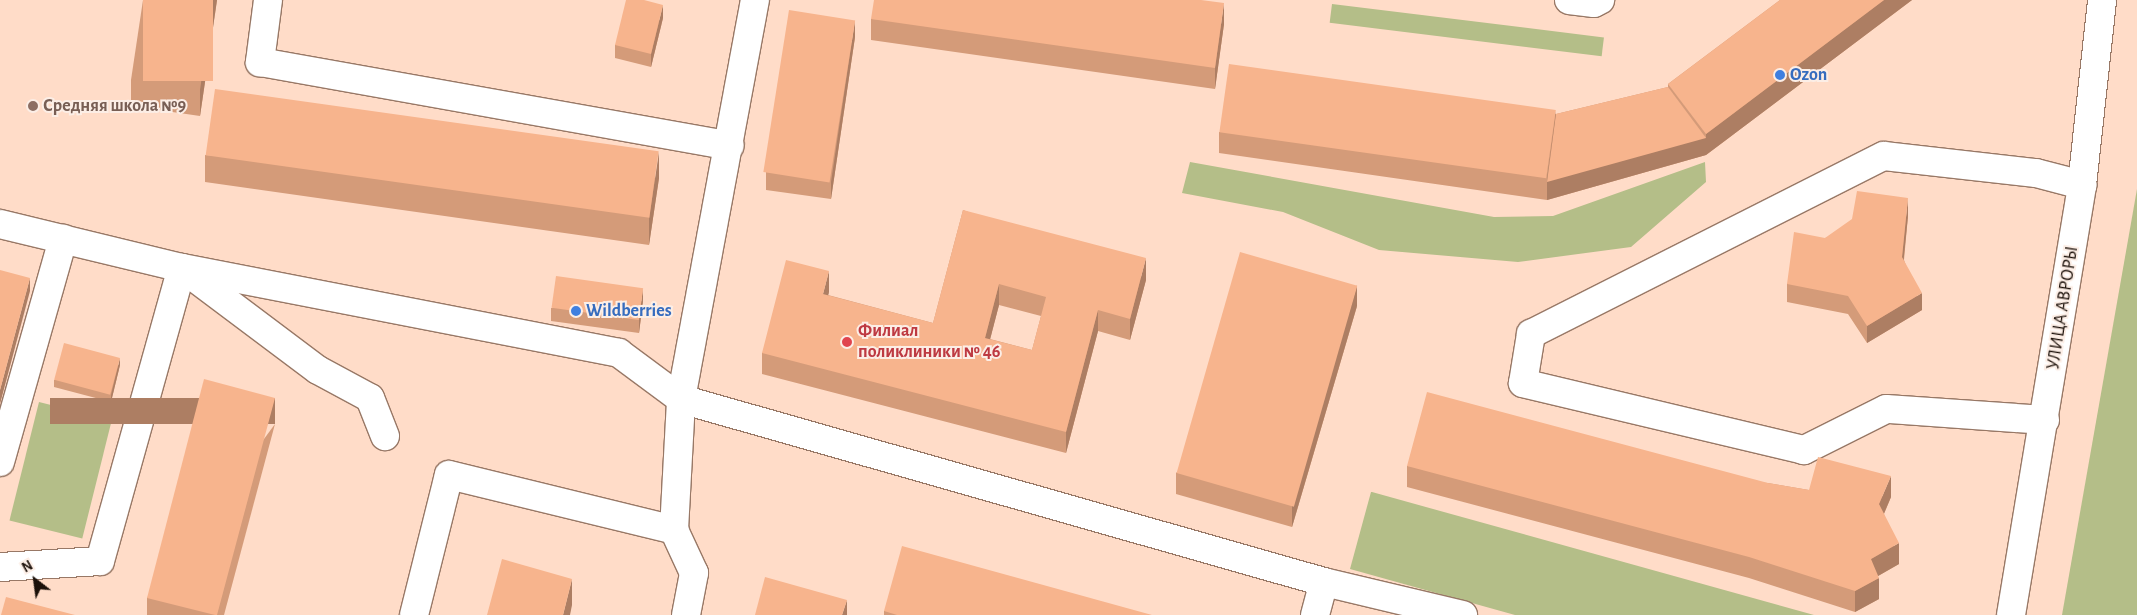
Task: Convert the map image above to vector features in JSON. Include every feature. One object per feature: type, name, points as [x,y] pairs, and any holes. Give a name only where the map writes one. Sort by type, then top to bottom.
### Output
[{"type":"street","points":[[268,0],[260,62],[730,146]]},
{"type":"street","points":[[686,615],[694,572],[674,530],[681,398],[730,146],[754,0]]},
{"type":"street","points":[[1569,0],[1594,3],[1600,0]]},
{"type":"street","name":"УЛИЦА АВРОРЫ","points":[[2011,615],[2045,420],[2082,185],[2102,0]]},
{"type":"street","points":[[2045,420],[1886,409],[1804,450],[1523,383],[1532,334],[1884,156],[2036,173],[2082,185]]},
{"type":"street","points":[[0,224],[182,268],[618,353],[681,398],[1324,582],[1463,615]]},
{"type":"street","points":[[0,462],[63,239]]},
{"type":"street","points":[[182,268],[318,370],[370,398],[385,436]]},
{"type":"street","points":[[0,567],[100,561],[182,268]]},
{"type":"street","points":[[414,615],[449,475],[674,530]]},
{"type":"street","points":[[1315,615],[1324,582]]},
{"type":"green space","points":[[1332,4],[1604,37],[1602,56],[1330,23]]},
{"type":"green space","points":[[1190,162],[1494,217],[1553,216],[1705,162],[1706,182],[1631,247],[1518,262],[1379,250],[1283,212],[1182,193]]},
{"type":"green space","points":[[2137,189],[2137,615],[2062,615]]},
{"type":"green space","points":[[39,402],[112,420],[82,539],[9,520]]},
{"type":"green space","points":[[1371,492],[1814,615],[1515,615],[1350,569]]},
{"type":"building","points":[[143,0],[213,0],[213,81],[143,81]]},
{"type":"building","points":[[626,0],[644,0],[663,5],[651,54],[615,45]]},
{"type":"building","points":[[874,0],[1201,0],[1224,3],[1215,68],[871,19]]},
{"type":"building","points":[[1780,0],[1884,0],[1706,134],[1668,84]]},
{"type":"building","points":[[789,10],[855,20],[830,182],[763,172]]},
{"type":"building","points":[[1229,64],[1556,110],[1546,178],[1219,132]]},
{"type":"building","points":[[1668,87],[1706,138],[1547,182],[1556,114]]},
{"type":"building","points":[[215,89],[659,151],[649,218],[206,155]]},
{"type":"building","points":[[1857,191],[1908,198],[1902,257],[1922,293],[1867,326],[1848,296],[1787,284],[1794,232],[1825,238],[1852,219]]},
{"type":"building","name":"Филиал поликлиники № 46","points":[[963,210],[1146,258],[1130,319],[1098,310],[1066,432],[762,353],[786,260],[829,271],[823,294],[933,323]],"holes":[[[999,284],[1046,297],[1032,350],[985,338]]]},
{"type":"building","points":[[1240,252],[1357,286],[1294,507],[1177,473]]},
{"type":"building","points":[[0,270],[30,278],[0,390]]},
{"type":"building","points":[[556,276],[643,288],[639,320],[552,308]]},
{"type":"building","points":[[64,343],[120,358],[110,395],[54,380]]},
{"type":"building","points":[[204,379],[275,398],[217,615],[147,598]]},
{"type":"building","points":[[1427,392],[1768,483],[1809,490],[1818,457],[1891,476],[1879,504],[1899,543],[1871,559],[1879,578],[1855,591],[1749,557],[1407,466]]},
{"type":"building","points":[[902,546],[1152,615],[897,615],[884,611]]},
{"type":"building","points":[[502,559],[572,579],[563,615],[487,615]]},
{"type":"building","points":[[765,577],[847,600],[842,615],[755,615]]},
{"type":"building","points":[[6,597],[75,615],[1,615]]},
{"type":"place","name":"Ozon","points":[[1780,75]]},
{"type":"place","name":"Средняя школа №9","points":[[33,106]]},
{"type":"place","name":"Wildberries","points":[[576,311]]},
{"type":"place","name":"Филиал поликлиники № 46","points":[[847,342]]}]
